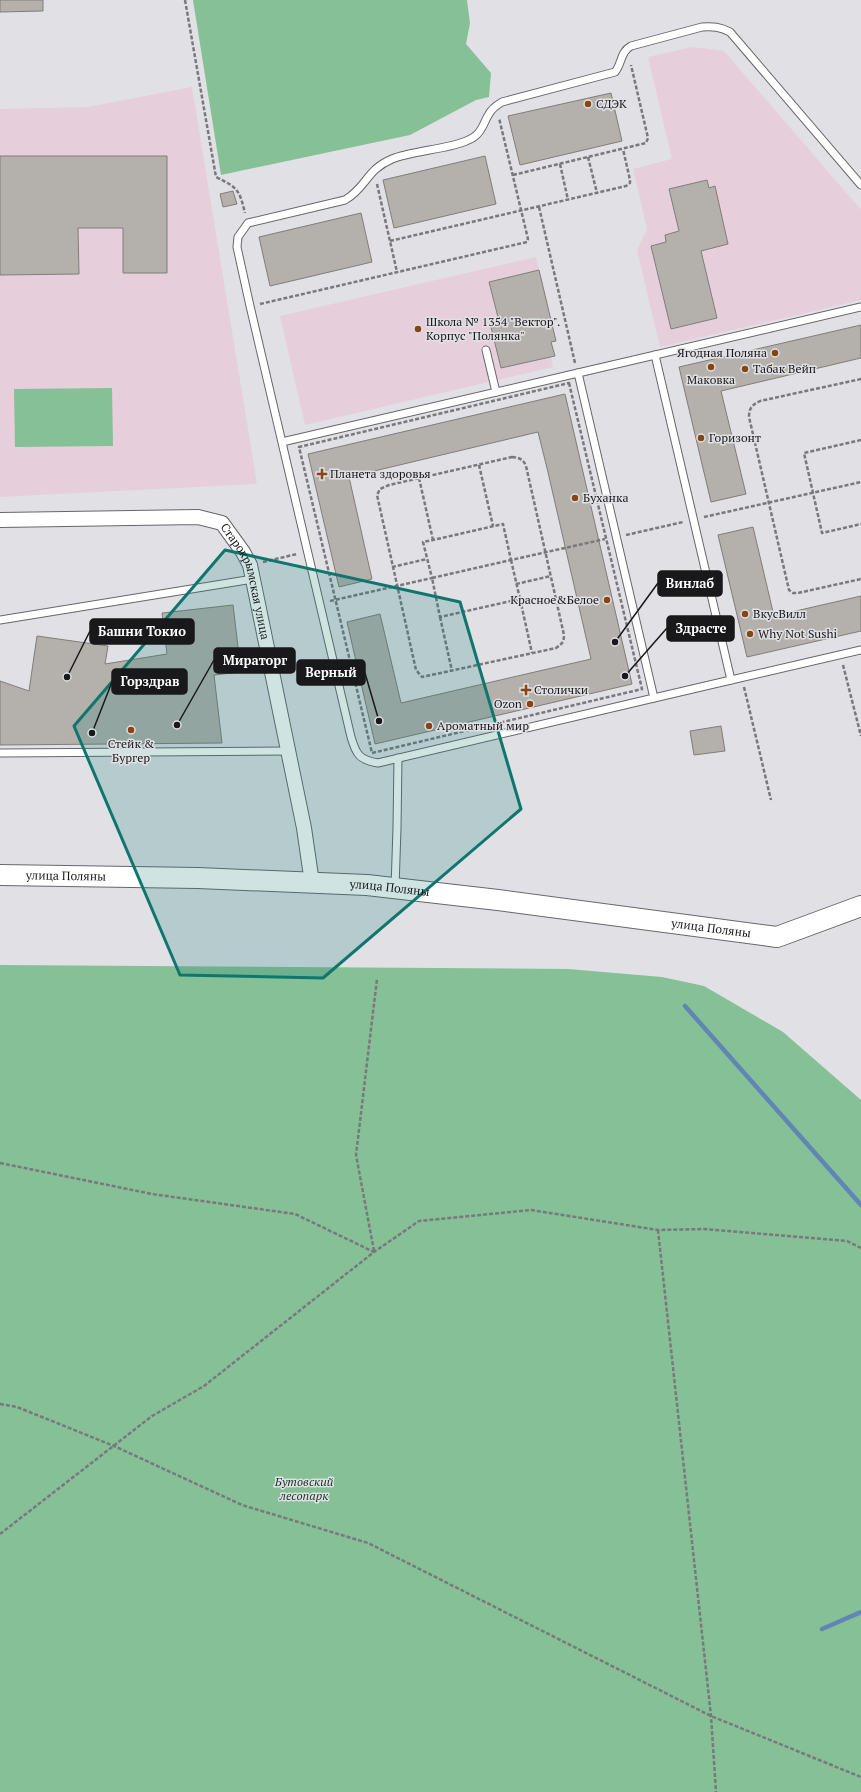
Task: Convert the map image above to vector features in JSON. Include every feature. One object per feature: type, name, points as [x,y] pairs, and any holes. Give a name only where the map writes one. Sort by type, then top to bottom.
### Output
[{"type":"main road","name":"улица Поляны","points":[[0,875],[198,878],[367,885],[498,900],[777,937],[861,906]]},
{"type":"street","name":"Старокрымская улица","points":[[0,520],[198,517],[222,523],[243,552],[250,565],[304,828],[312,882]]},
{"type":"lane","points":[[861,185],[730,32],[722,27],[702,27],[627,48],[622,55],[619,68],[614,72],[502,102],[496,105],[488,114],[481,130],[476,136],[468,140],[394,158],[379,165],[373,170],[361,188],[353,196],[345,200],[248,223],[241,231],[237,247],[355,750],[358,755],[368,761],[378,763],[861,650]]},
{"type":"lane","points":[[282,442],[861,307]]},
{"type":"lane","points":[[486,350],[496,392]]},
{"type":"lane","points":[[655,355],[731,680]]},
{"type":"lane","points":[[578,373],[654,698]]},
{"type":"lane","points":[[0,620],[253,579]]},
{"type":"lane","points":[[0,753],[288,751]]},
{"type":"lane","points":[[395,888],[398,758]]},
{"type":"path","points":[[185,0],[216,177],[230,184],[240,192],[248,223]]},
{"type":"path","points":[[513,175],[643,144],[648,138],[627,48]]},
{"type":"path","points":[[250,306],[527,242],[528,239],[496,105]]},
{"type":"path","points":[[390,241],[626,186],[630,183],[623,149]]},
{"type":"path","points":[[588,157],[596,193]]},
{"type":"path","points":[[560,164],[568,200]]},
{"type":"path","points":[[373,170],[397,272]]},
{"type":"path","points":[[539,206],[578,373]]},
{"type":"path","points":[[861,379],[760,401],[752,405],[749,411],[749,417],[768,503],[789,590],[793,593],[798,593],[861,579]]},
{"type":"path","points":[[570,383],[642,689],[372,753],[299,447],[570,383]]},
{"type":"path","points":[[861,440],[804,453],[822,533],[861,524]]},
{"type":"path","points":[[512,457],[524,461],[564,635],[564,641],[561,645],[556,648],[426,677],[422,677],[418,674],[392,567],[377,495],[380,489],[389,485],[419,478],[512,457]]},
{"type":"path","points":[[479,465],[493,526]]},
{"type":"path","points":[[419,478],[433,540]]},
{"type":"path","points":[[341,599],[861,482]]},
{"type":"path","points":[[703,516],[705,523]]},
{"type":"path","points":[[452,671],[423,542],[493,526],[503,524],[532,653]]},
{"type":"path","points":[[274,560],[308,552]]},
{"type":"path","points":[[392,567],[427,559]]},
{"type":"path","points":[[516,584],[551,576]]},
{"type":"path","points":[[440,617],[520,599]]},
{"type":"path","points":[[841,655],[861,736]]},
{"type":"path","points":[[742,678],[771,800]]},
{"type":"path","points":[[374,1252],[356,1155],[377,979]]},
{"type":"path","points":[[0,1163],[152,1194],[295,1214],[374,1252]]},
{"type":"path","points":[[0,1534],[152,1416],[204,1386],[374,1252],[419,1221],[531,1210],[658,1230],[703,1229],[847,1240],[861,1248]]},
{"type":"path","points":[[658,1230],[710,1716],[716,1792]]},
{"type":"path","points":[[0,1404],[17,1407],[114,1446],[242,1505],[368,1543],[710,1716],[861,1777]]},
{"type":"highlighted area","points":[[225,550],[460,602],[521,809],[323,978],[180,975],[74,726]]},
{"type":"shaded area","points":[[692,47],[724,51],[861,210],[861,300],[660,347],[637,250],[647,229],[633,169],[672,159],[648,57]]},
{"type":"shaded area","points":[[192,87],[257,484],[0,497],[0,109],[88,107]]},
{"type":"shaded area","name":"Школа № 1354 \"Вектор\". Корпус \"Полянка\"","points":[[536,257],[556,341],[551,342],[555,356],[551,357],[553,367],[305,425],[280,316]]},
{"type":"green space","points":[[193,0],[467,0],[470,23],[466,44],[491,73],[489,97],[476,100],[410,135],[221,175]]},
{"type":"green space","points":[[112,388],[113,446],[15,447],[14,389]]},
{"type":"green space","name":"Бутовский лесопарк","points":[[0,965],[568,969],[662,977],[704,986],[783,1032],[861,1100],[861,1792],[0,1792]]},
{"type":"building","points":[[0,0],[43,0],[43,11],[0,12]]},
{"type":"building","points":[[611,93],[622,141],[520,165],[508,116]]},
{"type":"building","points":[[0,156],[167,156],[167,273],[123,273],[123,228],[78,228],[79,274],[0,275]]},
{"type":"building","points":[[485,156],[496,204],[394,228],[383,180]]},
{"type":"building","points":[[707,180],[709,188],[715,186],[728,244],[701,251],[717,318],[671,329],[651,246],[666,242],[665,235],[679,231],[669,189]]},
{"type":"building","points":[[233,191],[237,204],[223,207],[220,194]]},
{"type":"building","points":[[361,213],[372,262],[270,286],[259,237]]},
{"type":"building","points":[[539,270],[556,341],[551,342],[555,356],[501,368],[490,323],[499,321],[489,282]]},
{"type":"building","points":[[861,325],[861,358],[721,391],[746,494],[711,502],[679,367]]},
{"type":"building","points":[[565,394],[632,684],[375,744],[347,622],[380,614],[401,703],[591,659],[547,468],[538,432],[349,477],[372,579],[339,587],[308,454]]},
{"type":"building","points":[[753,527],[774,616],[861,596],[861,631],[747,657],[718,535]]},
{"type":"building","points":[[233,605],[241,672],[214,675],[222,743],[0,745],[0,681],[29,691],[37,636],[108,646],[105,664],[167,654],[162,613]]},
{"type":"building","points":[[721,726],[725,751],[694,755],[690,731]]},
{"type":"waterway","points":[[685,1006],[861,1205]]},
{"type":"waterway","points":[[822,1629],[861,1612]]},
{"type":"place","name":"СДЭК","points":[[588,104]]},
{"type":"place","name":"Школа № 1354 \"Вектор\". Корпус \"Полянка\"","points":[[418,329]]},
{"type":"place","name":"Ягодная Поляна","points":[[775,353]]},
{"type":"place","name":"Маковка","points":[[711,367]]},
{"type":"place","name":"Табак Вейп","points":[[745,369]]},
{"type":"place","name":"Горизонт","points":[[701,438]]},
{"type":"place","name":"Планета здоровья","points":[[322,474]]},
{"type":"place","name":"Буханка","points":[[575,498]]},
{"type":"place","name":"Красное&Белое","points":[[607,600]]},
{"type":"place","name":"ВкусВилл","points":[[745,614]]},
{"type":"place","name":"Why Not Sushi","points":[[750,634]]},
{"type":"place","name":"Винлаб","points":[[615,642]]},
{"type":"place","name":"Здрасте","points":[[625,676]]},
{"type":"place","name":"Башни Токио","points":[[67,677]]},
{"type":"place","name":"Столички","points":[[526,690]]},
{"type":"place","name":"Ozon","points":[[530,704]]},
{"type":"place","name":"Верный","points":[[379,721]]},
{"type":"place","name":"Мираторг","points":[[177,725]]},
{"type":"place","name":"Ароматный мир","points":[[429,726]]},
{"type":"place","name":"Стейк & Бургер","points":[[131,730]]},
{"type":"place","name":"Горздрав","points":[[92,733]]}]
